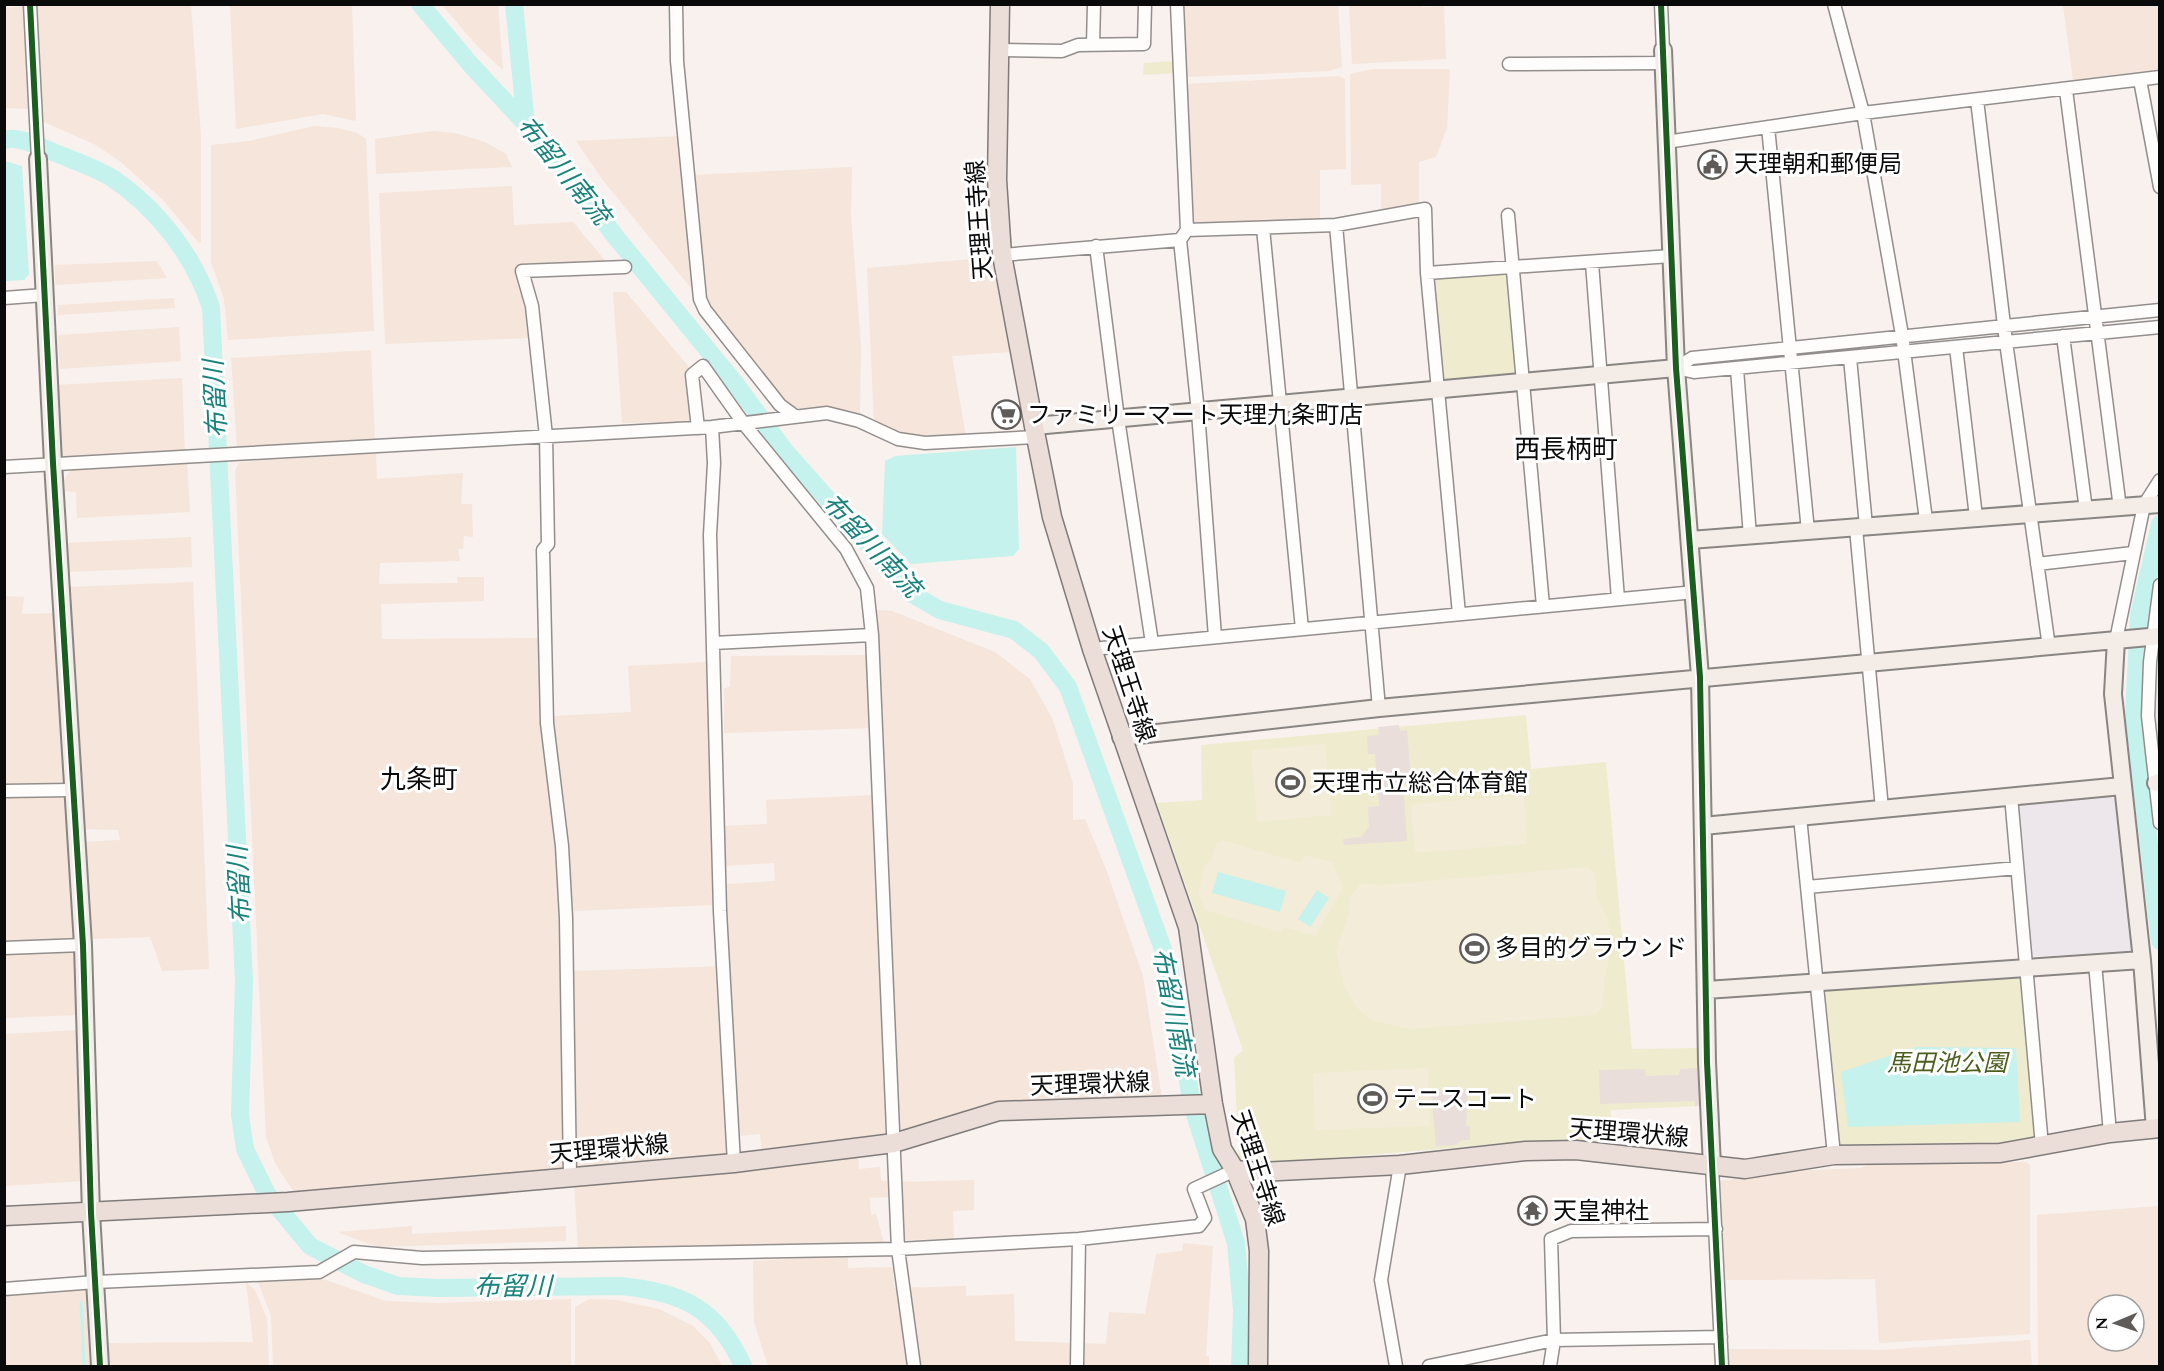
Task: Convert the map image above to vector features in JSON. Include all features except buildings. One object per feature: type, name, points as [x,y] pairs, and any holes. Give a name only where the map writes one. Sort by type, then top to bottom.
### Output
[{"type":"main road","name":"天理王寺線","points":[[1000,4],[997,180],[1002,255],[1035,432],[1052,517],[1092,649],[1188,927],[1209,1104],[1231,1172],[1255,1219],[1259,1251],[1258,1366]]},
{"type":"main road","name":"天理環状線","points":[[4,1216],[288,1202],[734,1163],[894,1143],[999,1111],[1209,1104]]},
{"type":"main road","name":"天理環状線","points":[[1231,1172],[1400,1165],[1526,1151],[1576,1150],[1745,1169],[1834,1155],[2000,1153],[2110,1133],[2157,1129]]},
{"type":"street","points":[[30,4],[52,464],[82,945],[91,1213],[100,1366]]},
{"type":"street","points":[[676,4],[676,61],[700,299],[705,310],[791,417]]},
{"type":"street","points":[[1093,45],[1094,4]]},
{"type":"street","points":[[999,50],[1062,51],[1078,45],[1144,44],[1146,4]]},
{"type":"street","points":[[1177,4],[1184,235],[1215,637]]},
{"type":"street","points":[[1661,4],[1676,368],[1700,677],[1706,990],[1722,1366]]},
{"type":"street","points":[[1834,4],[1863,113],[1902,335],[1926,520]]},
{"type":"street","points":[[1509,64],[1663,57]]},
{"type":"street","points":[[1666,142],[1863,113],[2160,77]]},
{"type":"street","points":[[2140,80],[2160,187]]},
{"type":"street","points":[[2066,90],[2120,508]]},
{"type":"street","points":[[1977,100],[2006,342],[2049,647]]},
{"type":"street","points":[[1768,127],[1808,531]]},
{"type":"street","points":[[1002,255],[1184,235],[1336,225],[1425,209],[1427,273],[1459,614]]},
{"type":"street","points":[[1508,215],[1543,606]]},
{"type":"street","points":[[1336,225],[1379,708]]},
{"type":"street","points":[[1263,228],[1302,629]]},
{"type":"street","points":[[1096,246],[1118,419],[1152,643]]},
{"type":"street","points":[[1427,273],[1671,256]]},
{"type":"street","points":[[1592,263],[1618,599]]},
{"type":"street","points":[[570,1176],[566,918],[562,846],[547,723],[543,550],[548,544],[546,436],[532,306],[522,272],[625,267]]},
{"type":"street","points":[[4,298],[44,295]]},
{"type":"street","points":[[1676,368],[1692,358],[2160,309]]},
{"type":"street","points":[[4,467],[698,428],[827,413],[859,421],[898,439],[925,444],[1035,432],[1118,419],[1437,388],[1676,368],[1694,372],[1737,369],[2160,327]]},
{"type":"street","points":[[2063,336],[2086,510]]},
{"type":"street","points":[[1956,347],[1977,517]]},
{"type":"street","points":[[1850,358],[1867,664],[1882,809]]},
{"type":"street","points":[[698,428],[692,375],[704,366],[846,549],[867,588],[872,635],[898,1249],[914,1366]]},
{"type":"street","points":[[1737,369],[1750,536]]},
{"type":"street","points":[[712,427],[714,463],[710,535],[720,911],[734,1163]]},
{"type":"street","points":[[2157,1129],[2142,960],[2113,694],[2133,553],[2160,480]]},
{"type":"street","points":[[1690,540],[1926,520],[2151,505]]},
{"type":"street","points":[[2037,564],[2133,553]]},
{"type":"street","points":[[2160,585],[2148,716],[2158,783],[2160,823]]},
{"type":"street","points":[[1092,649],[1695,592]]},
{"type":"street","points":[[713,643],[872,635]]},
{"type":"street","points":[[1121,737],[1379,708],[2154,637]]},
{"type":"street","points":[[1703,826],[2122,786]]},
{"type":"street","points":[[4,791],[71,790]]},
{"type":"street","points":[[2011,796],[2042,1146]]},
{"type":"street","points":[[1800,817],[1834,1155]]},
{"type":"street","points":[[1807,887],[2017,868]]},
{"type":"street","points":[[4,948],[82,945]]},
{"type":"street","points":[[1706,990],[2142,960]]},
{"type":"street","points":[[2095,963],[2110,1133]]},
{"type":"street","points":[[1396,1366],[1381,1280],[1400,1165]]},
{"type":"street","points":[[4,1289],[96,1281],[319,1272],[354,1251],[422,1258],[898,1249],[1079,1239],[1199,1226],[1205,1218],[1194,1189],[1231,1172]]},
{"type":"street","points":[[1550,1366],[1554,1340],[1551,1239],[1571,1231],[1716,1229]]},
{"type":"street","points":[[1077,1366],[1079,1239]]},
{"type":"street","points":[[1429,1366],[1554,1340],[1721,1337]]},
{"type":"shaded area","points":[[1421,4],[1422,7],[1444,6],[1446,59],[1352,64],[1349,5]]},
{"type":"shaded area","points":[[36,5],[191,5],[201,136],[201,242],[199,243],[162,199],[121,162],[96,145],[42,121]]},
{"type":"shaded area","points":[[230,5],[352,5],[356,121],[323,114],[236,129]]},
{"type":"shaded area","points":[[442,5],[498,5],[503,70],[478,47]]},
{"type":"shaded area","points":[[1181,5],[1338,5],[1342,67],[1329,71],[1185,77]]},
{"type":"shaded area","points":[[2063,5],[2159,5],[2159,69],[2073,80]]},
{"type":"shaded area","points":[[24,6],[29,109],[5,108],[5,8]]},
{"type":"shaded area","points":[[1373,69],[1450,69],[1447,128],[1436,157],[1419,162],[1419,201],[1416,205],[1399,208],[1392,214],[1381,215],[1381,184],[1351,185],[1350,74]]},
{"type":"shaded area","points":[[1339,76],[1345,79],[1346,169],[1320,170],[1320,221],[1191,226],[1185,84]]},
{"type":"shaded area","points":[[314,126],[338,128],[357,133],[366,139],[374,331],[228,340],[224,299],[211,262],[211,145],[249,141]]},
{"type":"shaded area","points":[[433,131],[455,133],[485,142],[506,154],[512,167],[376,174],[375,139]]},
{"type":"shaded area","points":[[680,136],[694,292],[602,179],[576,141]]},
{"type":"shaded area","points":[[852,167],[851,215],[861,347],[860,413],[830,408],[802,409],[787,405],[710,311],[705,295],[694,175]]},
{"type":"shaded area","points":[[512,186],[514,225],[573,222],[608,264],[518,271],[527,301],[529,338],[385,344],[379,193]]},
{"type":"shaded area","points":[[995,257],[1010,352],[952,356],[966,436],[912,439],[874,423],[867,268]]},
{"type":"shaded area","points":[[157,261],[167,278],[55,285],[55,265]]},
{"type":"shaded area","points":[[613,292],[626,292],[689,367],[692,422],[622,423]]},
{"type":"shaded area","points":[[174,298],[175,308],[58,315],[58,305]]},
{"type":"shaded area","points":[[179,327],[181,361],[60,369],[58,335]]},
{"type":"shaded area","points":[[371,350],[375,441],[237,448],[231,358]]},
{"type":"shaded area","points":[[182,378],[185,452],[59,458],[55,385]]},
{"type":"shaded area","points":[[376,453],[377,479],[463,473],[461,504],[472,504],[473,537],[464,536],[463,549],[458,549],[460,561],[380,563],[379,584],[458,583],[457,577],[484,577],[484,601],[381,604],[382,639],[541,638],[543,729],[563,936],[566,1170],[295,1194],[275,1163],[266,1137],[235,470],[240,462]]},
{"type":"shaded area","points":[[187,463],[190,512],[77,518],[76,492],[65,491],[64,480],[72,468]]},
{"type":"shaded area","points":[[191,537],[192,567],[68,572],[67,543]]},
{"type":"shaded area","points":[[193,582],[209,969],[162,971],[150,937],[90,939],[82,842],[120,840],[118,830],[81,829],[68,587]]},
{"type":"shaded area","points":[[4,596],[24,597],[22,614],[58,613],[63,787],[5,789]]},
{"type":"shaded area","points":[[877,610],[892,611],[995,652],[1030,679],[1053,720],[1073,783],[1073,820],[1085,819],[1106,869],[1143,976],[1162,1098],[1008,1101],[970,1110],[897,1134]]},
{"type":"shaded area","points":[[2157,653],[2159,653],[2160,774],[2157,774],[2151,686]]},
{"type":"shaded area","points":[[868,655],[872,728],[724,733],[724,688],[730,687],[731,656]]},
{"type":"shaded area","points":[[706,662],[715,905],[574,911],[553,716],[631,712],[628,666]]},
{"type":"shaded area","points":[[1399,725],[1400,731],[1407,730],[1411,782],[1403,783],[1407,841],[1344,845],[1343,839],[1361,837],[1369,827],[1368,807],[1379,806],[1375,754],[1368,754],[1367,736],[1379,735],[1378,727]]},
{"type":"shaded area","name":"天理市立総合体育館","points":[[1325,744],[1332,815],[1257,822],[1251,750]]},
{"type":"shaded area","points":[[2108,794],[2116,801],[2134,946],[2128,951],[2027,957],[2017,804]]},
{"type":"shaded area","points":[[4,795],[64,795],[76,942],[5,945]]},
{"type":"shaded area","points":[[875,795],[889,1137],[762,1153],[760,1134],[728,1137],[728,1156],[576,1169],[574,971],[728,966],[726,884],[775,881],[774,863],[725,866],[725,826],[767,824],[766,800]]},
{"type":"shaded area","points":[[1524,795],[1527,844],[1415,853],[1411,804]]},
{"type":"shaded area","points":[[1222,840],[1301,863],[1304,855],[1333,862],[1343,888],[1315,936],[1283,927],[1280,932],[1205,910],[1198,893],[1205,865],[1212,858],[1216,844]]},
{"type":"shaded area","name":"多目的グラウンド","points":[[1588,867],[1595,874],[1597,899],[1607,915],[1612,945],[1604,982],[1603,1006],[1595,1015],[1409,1029],[1374,1021],[1358,1009],[1345,989],[1336,950],[1349,914],[1350,898],[1361,883],[1380,885]]},
{"type":"shaded area","points":[[76,949],[78,1015],[5,1018],[5,954]]},
{"type":"shaded area","points":[[78,1030],[83,1181],[5,1186],[4,1034]]},
{"type":"shaded area","name":"テニスコート","points":[[1428,1068],[1430,1126],[1315,1130],[1313,1073]]},
{"type":"shaded area","points":[[1698,1068],[1700,1106],[1695,1106],[1695,1101],[1600,1104],[1599,1070],[1645,1069],[1646,1076],[1679,1075],[1680,1069]]},
{"type":"shaded area","points":[[1468,1089],[1466,1126],[1470,1126],[1470,1140],[1462,1140],[1456,1145],[1436,1146],[1431,1091]]},
{"type":"shaded area","points":[[858,1154],[859,1169],[880,1167],[881,1181],[889,1181],[890,1197],[870,1198],[871,1215],[876,1214],[884,1243],[578,1250],[574,1182]]},
{"type":"shaded area","points":[[2026,1162],[2030,1165],[2030,1334],[1879,1343],[1875,1279],[1724,1280],[1720,1181],[1811,1170],[1861,1168],[1871,1164]]},
{"type":"shaded area","points":[[974,1180],[974,1210],[953,1211],[954,1239],[903,1240],[900,1182]]},
{"type":"shaded area","points":[[2159,1206],[2159,1366],[2038,1366],[2037,1215]]},
{"type":"shaded area","points":[[412,1226],[412,1234],[566,1226],[566,1241],[378,1247],[337,1232]]},
{"type":"shaded area","points":[[1183,1243],[1213,1246],[1206,1356],[1209,1356],[1209,1366],[768,1366],[754,1322],[753,1261],[848,1256],[848,1268],[893,1267],[894,1288],[966,1286],[966,1296],[1014,1294],[1015,1341],[1106,1344],[1109,1312],[1145,1314],[1156,1254],[1182,1251]]},
{"type":"shaded area","points":[[314,1276],[386,1301],[437,1303],[571,1299],[571,1366],[273,1366],[271,1316],[257,1279]]},
{"type":"shaded area","points":[[246,1282],[255,1290],[267,1319],[269,1366],[108,1366],[107,1343],[253,1342]]},
{"type":"shaded area","points":[[85,1288],[90,1366],[5,1366],[5,1295]]},
{"type":"shaded area","points":[[590,1299],[617,1300],[659,1309],[693,1326],[710,1343],[722,1366],[575,1366],[575,1307]]},
{"type":"shaded area","points":[[2030,1340],[2032,1366],[1728,1366],[1728,1349],[1881,1350]]},
{"type":"green space","points":[[1176,61],[1177,73],[1143,75],[1144,63]]},
{"type":"green space","points":[[1503,271],[1512,275],[1521,364],[1514,378],[1438,386],[1429,281],[1434,278]]},
{"type":"green space","points":[[1526,715],[1531,769],[1606,762],[1632,1049],[1699,1048],[1700,1106],[1611,1110],[1611,1146],[1536,1141],[1250,1165],[1239,1160],[1234,1058],[1243,1050],[1157,803],[1202,800],[1201,745]]},
{"type":"green space","name":"馬田池公園","points":[[2020,976],[2036,1134],[2033,1135],[2033,1141],[1993,1144],[1841,1145],[1836,1141],[1823,999],[1828,990]]},
{"type":"water","points":[[5,161],[22,166],[29,274],[24,280],[5,281]]},
{"type":"water","points":[[1016,447],[1019,549],[1013,556],[911,564],[882,534],[885,461],[895,456]]},
{"type":"water","points":[[1218,872],[1286,891],[1280,912],[1212,893]]},
{"type":"water","points":[[1317,890],[1329,898],[1310,927],[1298,919]]},
{"type":"water","points":[[1916,1047],[2016,1048],[2020,1122],[1848,1127],[1841,1072]]},
{"type":"waterway","name":"布留川南流","points":[[420,4],[471,65],[553,153],[615,236],[738,387],[785,451],[912,594],[940,610],[1014,630],[1041,651],[1068,687],[1169,966],[1192,1105],[1236,1243],[1242,1310],[1240,1366]]},
{"type":"waterway","points":[[514,4],[526,125]]},
{"type":"waterway","name":"布留川","points":[[4,140],[22,140],[36,145],[98,170],[129,190],[159,219],[185,252],[211,308],[244,981],[240,1115],[245,1149],[267,1194],[310,1246],[364,1274],[398,1286],[438,1288],[621,1286],[662,1293],[680,1299],[709,1317],[722,1330],[743,1366]]},
{"type":"waterway","points":[[2160,524],[2139,615],[2134,716],[2160,941]]},
{"type":"waterway","points":[[81,1302],[84,1366]]},
{"type":"cycle path","points":[[30,4],[53,463],[83,945],[91,1213],[100,1366]]},
{"type":"cycle path","points":[[1661,4],[1676,368],[1700,677],[1707,1062],[1722,1366]]},
{"type":"place","name":"天理朝和郵便局","points":[[1713,164]]},
{"type":"place","name":"ファミリーマート天理九条町店","points":[[1006,415]]},
{"type":"place","name":"天理市立総合体育館","points":[[1291,783]]},
{"type":"place","name":"多目的グラウンド","points":[[1474,948]]},
{"type":"place","name":"テニスコート","points":[[1372,1099]]},
{"type":"place","name":"天皇神社","points":[[1532,1211]]},
{"type":"district","name":"西長柄町","points":[[1566,449]]},
{"type":"district","name":"九条町","points":[[419,779]]}]
